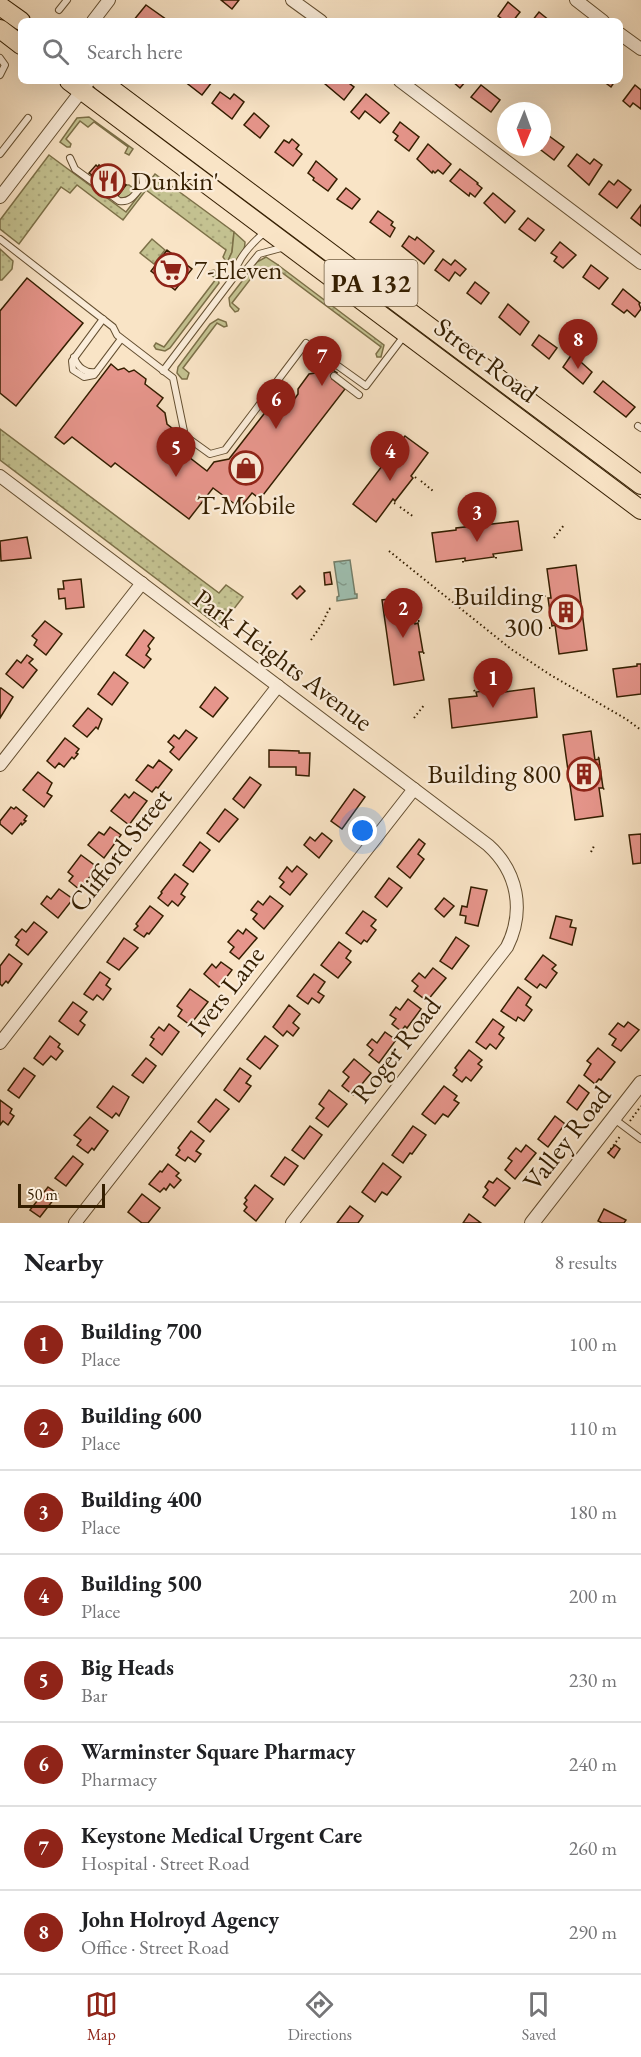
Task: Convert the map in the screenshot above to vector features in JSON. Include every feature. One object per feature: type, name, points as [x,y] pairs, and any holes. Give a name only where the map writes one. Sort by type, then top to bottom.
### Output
[{"type":"main road","points":[[0,6],[18,19]]},
{"type":"main road","points":[[0,29],[18,43]]},
{"type":"main road","name":"Street Road","points":[[80,84],[273,229],[295,237],[641,485]]},
{"type":"main road","name":"Street Road","points":[[105,84],[295,237],[406,334],[641,510]]},
{"type":"street","points":[[99,18],[109,0]]},
{"type":"street","points":[[292,0],[317,18]]},
{"type":"street","points":[[576,0],[599,18]]},
{"type":"street","points":[[623,36],[641,49]]},
{"type":"street","points":[[2,189],[80,84]]},
{"type":"street","points":[[404,84],[641,263]]},
{"type":"street","name":"Park Heights Avenue","points":[[2,482],[142,583],[496,852],[510,874],[517,898]]},
{"type":"street","points":[[0,765],[142,583]]},
{"type":"street","name":"Clifford Street","points":[[0,1042],[278,686]]},
{"type":"street","name":"Ivers Lane","points":[[75,1223],[414,789]]},
{"type":"street","name":"Roger Road","points":[[292,1223],[507,947],[516,922],[517,898]]},
{"type":"street","name":"Valley Road","points":[[532,1223],[641,1083]]},
{"type":"lane","points":[[59,10],[67,0]]},
{"type":"lane","points":[[0,58],[5,65],[0,75]]},
{"type":"lane","points":[[0,154],[28,118]]},
{"type":"lane","points":[[70,158],[75,170],[119,201],[126,201],[133,197],[142,184],[142,176]]},
{"type":"lane","points":[[163,371],[234,277],[238,265],[256,240],[273,229]]},
{"type":"lane","points":[[234,277],[246,270],[259,254],[295,237]]},
{"type":"lane","points":[[0,239],[113,327],[117,335],[173,378],[185,436],[214,454],[225,450],[306,343],[366,386],[406,334]]},
{"type":"lane","points":[[103,319],[74,357],[78,365],[86,371],[96,372],[122,339]]},
{"type":"lane","points":[[321,354],[323,368]]},
{"type":"lane","points":[[334,376],[359,395]]},
{"type":"lane","points":[[614,1118],[641,1139]]},
{"type":"path","points":[[418,479],[433,491]]},
{"type":"path","points":[[397,505],[414,517]]},
{"type":"path","points":[[554,538],[564,525]]},
{"type":"path","points":[[388,551],[511,649],[641,730]]},
{"type":"path","points":[[310,640],[322,624],[328,609],[332,608]]},
{"type":"path","points":[[414,718],[425,704]]},
{"type":"path","points":[[591,852],[594,846]]},
{"type":"shaded area","points":[[89,117],[133,149],[129,155],[125,153],[128,147],[94,122],[88,127],[80,121],[66,139],[71,144],[70,147],[60,142],[77,118]]},
{"type":"shaded area","points":[[49,155],[126,212],[155,174],[234,232],[232,252],[227,263],[223,257],[226,250],[146,190],[123,220],[77,185],[70,193],[61,187],[19,244],[0,229],[0,220]]},
{"type":"shaded area","points":[[138,181],[140,183],[130,195],[125,198],[117,197],[126,185],[133,188]]},
{"type":"shaded area","points":[[234,232],[245,242],[245,246],[238,259],[227,263],[232,252]]},
{"type":"shaded area","points":[[152,239],[165,250],[154,264],[140,253]]},
{"type":"shaded area","points":[[0,249],[13,261],[12,269],[2,280],[0,280]]},
{"type":"shaded area","points":[[266,257],[278,265],[276,268],[273,266],[267,273],[259,268],[232,303],[239,309],[235,312],[230,306],[229,298],[257,262]]},
{"type":"shaded area","points":[[278,265],[384,345],[381,357],[377,357],[376,354],[381,347],[276,268]]},
{"type":"shaded area","points":[[214,270],[217,274],[219,283],[170,348],[165,351],[156,349],[154,346],[156,343],[164,347],[216,279],[209,273]]},
{"type":"shaded area","points":[[218,319],[226,322],[227,326],[224,327],[217,323],[183,368],[189,373],[187,379],[182,379],[177,373],[178,367],[210,324]]},
{"type":"shaded area","points":[[0,429],[219,593],[226,585],[243,597],[220,627],[0,460]]},
{"type":"water","points":[[350,560],[357,598],[337,601],[339,596],[334,562]]},
{"type":"building","points":[[221,0],[239,0],[232,9]]},
{"type":"building","points":[[508,2],[520,12],[515,18],[498,16]]},
{"type":"building","points":[[146,5],[164,18],[135,18]]},
{"type":"building","points":[[539,12],[546,18],[534,18]]},
{"type":"building","points":[[188,84],[210,84],[202,95]]},
{"type":"building","points":[[325,84],[350,84],[354,87],[344,100]]},
{"type":"building","points":[[481,85],[500,100],[491,112],[471,97]]},
{"type":"building","points":[[635,85],[641,90],[641,109],[633,103],[630,107],[623,101]]},
{"type":"building","points":[[220,92],[230,99],[234,94],[244,102],[232,119],[212,103]]},
{"type":"building","points":[[366,94],[389,113],[380,123],[365,111],[359,119],[351,112]]},
{"type":"building","points":[[254,113],[269,126],[260,138],[244,125]]},
{"type":"building","points":[[400,122],[419,137],[409,151],[395,140],[398,136],[393,132]]},
{"type":"building","points":[[551,137],[564,147],[554,160],[549,156],[551,156]]},
{"type":"building","points":[[292,139],[299,145],[296,149],[302,154],[293,166],[275,152],[284,140],[289,143]]},
{"type":"building","points":[[428,144],[451,164],[443,174],[438,170],[432,173],[417,159]]},
{"type":"building","points":[[577,154],[590,164],[594,159],[602,165],[589,185],[568,166]]},
{"type":"building","points":[[316,161],[337,179],[328,191],[313,180],[314,178],[308,173]]},
{"type":"building","name":"Dunkin'","points":[[96,165],[126,185],[117,197],[90,177],[92,175],[89,173]]},
{"type":"building","points":[[460,169],[482,188],[475,197],[470,193],[469,196],[450,181]]},
{"type":"building","points":[[618,180],[631,190],[617,208],[599,194],[609,181],[614,185]]},
{"type":"building","points":[[346,188],[360,199],[352,209],[337,199]]},
{"type":"building","points":[[493,193],[515,211],[505,223],[484,203]]},
{"type":"building","points":[[641,205],[641,226],[631,218]]},
{"type":"building","points":[[378,211],[393,222],[391,225],[395,228],[390,237],[370,222]]},
{"type":"building","points":[[528,218],[544,230],[535,241],[519,229]]},
{"type":"building","points":[[409,236],[415,240],[417,237],[434,251],[424,264],[402,246]]},
{"type":"building","points":[[560,242],[576,255],[563,268],[554,261],[557,257],[551,253]]},
{"type":"building","name":"7-Eleven","points":[[167,250],[192,269],[175,290],[151,271]]},
{"type":"building","points":[[443,259],[451,265],[455,260],[466,269],[460,276],[455,272],[449,281],[435,270]]},
{"type":"building","points":[[591,265],[608,278],[599,289],[583,277]]},
{"type":"building","points":[[27,278],[83,323],[16,406],[0,393],[0,311]]},
{"type":"building","points":[[475,282],[489,293],[481,304],[467,293]]},
{"type":"building","points":[[623,289],[640,303],[641,309],[635,317],[627,310],[624,313],[612,304]]},
{"type":"building","points":[[508,304],[529,322],[520,335],[499,317]]},
{"type":"building","points":[[539,335],[557,348],[549,359],[532,345]]},
{"type":"building","points":[[572,354],[592,372],[583,384],[563,367]]},
{"type":"building","points":[[111,364],[118,370],[124,368],[129,372],[134,370],[146,379],[145,384],[163,398],[157,406],[165,413],[167,424],[173,429],[176,447],[207,471],[214,462],[229,459],[267,410],[289,407],[309,374],[315,373],[318,369],[330,368],[337,373],[332,379],[345,389],[260,499],[252,493],[240,508],[213,488],[189,519],[115,463],[111,467],[72,437],[64,444],[55,437]]},
{"type":"building","points":[[603,381],[635,407],[626,417],[594,392]]},
{"type":"building","points":[[405,436],[428,453],[411,476],[413,478],[376,522],[353,504]]},
{"type":"building","points":[[518,521],[522,550],[493,554],[494,557],[436,562],[432,533]]},
{"type":"building","points":[[27,537],[31,558],[1,561],[0,541]]},
{"type":"building","name":"Building 300","points":[[576,565],[587,650],[559,654],[548,598],[551,598],[547,569]]},
{"type":"building","points":[[330,572],[332,584],[325,585],[324,573]]},
{"type":"building","points":[[81,579],[84,607],[66,609],[65,598],[59,599],[58,589],[64,589],[63,581]]},
{"type":"building","points":[[300,586],[305,591],[297,599],[292,594]]},
{"type":"building","points":[[411,596],[415,624],[418,623],[423,652],[419,652],[424,680],[394,685],[382,600]]},
{"type":"building","points":[[45,621],[62,634],[46,655],[34,645],[37,640],[32,636]]},
{"type":"building","points":[[144,630],[154,638],[148,646],[150,649],[146,655],[151,659],[144,668],[126,655]]},
{"type":"building","points":[[27,655],[33,659],[29,663],[37,670],[23,688],[6,674],[17,660],[21,663]]},
{"type":"building","points":[[641,664],[641,694],[617,697],[613,669],[637,666]]},
{"type":"building","points":[[114,672],[128,683],[112,705],[98,694]]},
{"type":"building","points":[[215,687],[228,698],[213,717],[200,707]]},
{"type":"building","points":[[0,688],[13,697],[0,718]]},
{"type":"building","points":[[504,688],[505,692],[534,688],[537,717],[452,728],[449,699],[477,696],[476,692]]},
{"type":"building","points":[[88,708],[102,719],[98,729],[96,727],[87,737],[73,726]]},
{"type":"building","points":[[186,730],[197,738],[179,760],[170,752],[174,747],[168,742],[174,735],[179,739]]},
{"type":"building","name":"Building 800","points":[[591,731],[595,760],[599,759],[603,788],[599,788],[603,816],[575,820],[563,735]]},
{"type":"building","points":[[65,738],[79,749],[76,753],[78,754],[74,759],[72,757],[64,767],[59,763],[55,768],[47,761]]},
{"type":"building","points":[[269,750],[310,753],[309,776],[296,775],[296,767],[269,767]]},
{"type":"building","points":[[159,760],[172,770],[152,792],[136,780],[148,765],[153,768]]},
{"type":"building","points":[[38,772],[52,783],[47,793],[52,796],[44,807],[23,790]]},
{"type":"building","points":[[250,777],[261,785],[244,808],[233,799]]},
{"type":"building","points":[[354,789],[365,797],[342,829],[331,821]]},
{"type":"building","points":[[134,792],[147,801],[129,825],[111,811],[125,794],[129,798]]},
{"type":"building","points":[[11,807],[14,809],[16,807],[27,816],[24,820],[26,821],[22,825],[21,823],[12,834],[0,824]]},
{"type":"building","points":[[225,809],[238,819],[219,842],[207,833]]},
{"type":"building","points":[[110,827],[121,835],[104,858],[88,845],[99,832],[104,835]]},
{"type":"building","points":[[322,833],[332,841],[319,858],[304,845],[310,837],[315,841]]},
{"type":"building","points":[[641,834],[641,863],[633,864],[629,835]]},
{"type":"building","points":[[419,839],[425,844],[418,854],[424,859],[410,878],[397,867]]},
{"type":"building","points":[[200,842],[210,850],[193,872],[183,865]]},
{"type":"building","points":[[81,855],[97,867],[80,890],[69,881],[73,876],[68,872]]},
{"type":"building","points":[[297,866],[307,874],[290,895],[280,887],[284,882],[279,878],[287,867],[292,872]]},
{"type":"building","points":[[175,874],[188,884],[181,894],[185,897],[178,906],[172,901],[168,906],[158,898]]},
{"type":"building","points":[[389,878],[402,888],[387,907],[375,897]]},
{"type":"building","points":[[471,887],[487,890],[478,926],[465,923],[466,916],[460,915],[462,906],[467,907]]},
{"type":"building","points":[[59,889],[73,899],[58,918],[41,904],[47,896],[51,899]]},
{"type":"building","points":[[270,896],[283,906],[264,929],[253,919],[257,914],[251,910],[258,901],[263,905]]},
{"type":"building","points":[[444,898],[454,906],[444,917],[435,909]]},
{"type":"building","points":[[150,906],[163,916],[144,937],[134,930]]},
{"type":"building","points":[[363,911],[376,920],[371,926],[376,930],[367,942],[364,940],[361,944],[346,933]]},
{"type":"building","points":[[556,916],[572,920],[570,927],[576,928],[572,945],[550,938]]},
{"type":"building","points":[[34,922],[47,932],[28,955],[16,945],[19,940],[15,937],[22,929],[26,932]]},
{"type":"building","points":[[246,929],[257,938],[239,959],[230,952],[234,947],[228,942],[238,930],[243,934]]},
{"type":"building","points":[[456,937],[469,946],[452,969],[440,961]]},
{"type":"building","points":[[124,938],[138,948],[119,970],[107,962]]},
{"type":"building","points":[[339,942],[351,951],[346,958],[351,962],[338,978],[321,965]]},
{"type":"building","points":[[9,954],[22,964],[8,983],[6,981],[2,986],[0,966]]},
{"type":"building","points":[[543,955],[556,965],[552,969],[557,973],[546,988],[540,984],[537,988],[525,979]]},
{"type":"building","points":[[221,962],[232,970],[219,987],[204,974],[212,964],[216,968]]},
{"type":"building","points":[[433,968],[446,978],[427,1001],[414,991],[418,986],[412,981],[419,973],[425,978]]},
{"type":"building","points":[[100,972],[110,979],[106,985],[111,989],[103,1000],[97,995],[93,1000],[84,994]]},
{"type":"building","points":[[314,974],[325,982],[318,992],[324,996],[319,1003],[312,998],[308,1004],[297,996]]},
{"type":"building","points":[[518,987],[531,997],[526,1005],[532,1010],[524,1021],[518,1017],[516,1021],[501,1011]]},
{"type":"building","points":[[190,989],[208,1002],[190,1025],[178,1016],[182,1010],[177,1006]]},
{"type":"building","points":[[408,999],[421,1009],[407,1028],[405,1026],[401,1031],[392,1024],[396,1019],[390,1015],[396,1007],[400,1010]]},
{"type":"building","points":[[73,1002],[87,1012],[80,1021],[85,1025],[78,1035],[59,1021]]},
{"type":"building","points":[[289,1005],[300,1014],[293,1023],[299,1028],[293,1036],[287,1031],[283,1036],[273,1027]]},
{"type":"building","points":[[493,1019],[504,1027],[499,1034],[504,1038],[496,1049],[490,1044],[486,1049],[476,1042]]},
{"type":"building","points":[[628,1022],[639,1030],[621,1051],[612,1045],[616,1039],[609,1034],[618,1023],[624,1027]]},
{"type":"building","points":[[169,1024],[179,1032],[162,1055],[150,1045],[154,1039],[151,1037],[159,1027],[164,1031]]},
{"type":"building","points":[[385,1032],[396,1040],[379,1063],[369,1055],[373,1050],[367,1045],[372,1039],[377,1043]]},
{"type":"building","points":[[50,1036],[60,1044],[58,1047],[63,1051],[56,1060],[51,1056],[43,1065],[34,1058]]},
{"type":"building","points":[[265,1036],[278,1046],[260,1069],[247,1059]]},
{"type":"building","points":[[598,1048],[615,1062],[595,1084],[584,1075],[591,1064],[587,1061]]},
{"type":"building","points":[[469,1050],[482,1060],[478,1064],[482,1067],[471,1081],[466,1077],[462,1082],[453,1075],[457,1070],[455,1068]]},
{"type":"building","points":[[146,1058],[156,1066],[143,1083],[132,1075]]},
{"type":"building","points":[[354,1059],[371,1073],[353,1095],[342,1086],[349,1077],[343,1072]]},
{"type":"building","points":[[24,1068],[35,1076],[19,1098],[8,1090]]},
{"type":"building","points":[[240,1068],[251,1076],[246,1083],[251,1086],[239,1102],[224,1090]]},
{"type":"building","points":[[579,1085],[589,1093],[577,1110],[567,1102]]},
{"type":"building","points":[[113,1086],[129,1097],[119,1116],[116,1113],[112,1118],[97,1107]]},
{"type":"building","points":[[444,1086],[457,1096],[454,1100],[459,1103],[448,1117],[443,1114],[435,1124],[422,1114]]},
{"type":"building","points":[[329,1090],[347,1104],[328,1127],[316,1118],[324,1108],[319,1104]]},
{"type":"building","points":[[216,1099],[229,1109],[210,1132],[198,1122]]},
{"type":"building","points":[[0,1100],[12,1109],[10,1113],[14,1116],[8,1125],[3,1121],[0,1125]]},
{"type":"building","points":[[555,1116],[565,1124],[548,1147],[538,1139]]},
{"type":"building","points":[[90,1117],[108,1131],[94,1150],[92,1148],[88,1153],[77,1145],[81,1140],[74,1135]]},
{"type":"building","points":[[310,1126],[322,1135],[304,1159],[292,1150]]},
{"type":"building","points":[[413,1126],[426,1135],[403,1163],[392,1155]]},
{"type":"building","points":[[191,1131],[204,1141],[196,1151],[201,1154],[195,1162],[188,1157],[185,1161],[176,1155],[180,1150],[178,1148]]},
{"type":"building","points":[[526,1145],[536,1153],[515,1179],[505,1170],[512,1161],[508,1158],[516,1148],[521,1152]]},
{"type":"building","points":[[615,1145],[620,1149],[614,1158],[608,1153]]},
{"type":"building","points":[[73,1156],[83,1164],[66,1186],[55,1178]]},
{"type":"building","points":[[285,1157],[298,1166],[284,1185],[271,1176]]},
{"type":"building","points":[[383,1163],[401,1177],[387,1195],[382,1192],[375,1202],[362,1192]]},
{"type":"building","points":[[168,1164],[179,1173],[176,1176],[181,1180],[174,1188],[170,1184],[166,1190],[164,1188],[160,1192],[149,1184]]},
{"type":"building","points":[[497,1178],[510,1188],[495,1206],[483,1197],[488,1190],[485,1187],[489,1181],[493,1183]]},
{"type":"building","points":[[255,1185],[273,1199],[256,1221],[244,1211],[247,1207],[244,1204],[247,1200],[245,1198]]},
{"type":"building","points":[[48,1187],[58,1194],[40,1217],[30,1210]]},
{"type":"building","points":[[142,1194],[160,1208],[148,1223],[142,1223],[128,1212]]},
{"type":"building","points":[[350,1206],[363,1216],[358,1223],[337,1223]]},
{"type":"building","points":[[604,1209],[626,1220],[624,1223],[598,1221]]},
{"type":"building","points":[[469,1214],[481,1223],[463,1223]]},
{"type":"place","name":"Dunkin'","points":[[108,181]]},
{"type":"place","name":"7-Eleven","points":[[171,270]]},
{"type":"place","name":"John Holroyd Agency","points":[[578,369]]},
{"type":"place","name":"Keystone Medical Urgent Care","points":[[322,386]]},
{"type":"place","name":"Warminster Square Pharmacy","points":[[276,429]]},
{"type":"place","name":"T-Mobile","points":[[246,468]]},
{"type":"place","name":"Big Heads","points":[[176,477]]},
{"type":"place","name":"Building 500","points":[[390,481]]},
{"type":"place","name":"Building 400","points":[[477,542]]},
{"type":"place","name":"Building 300","points":[[566,612]]},
{"type":"place","name":"Building 600","points":[[403,638]]},
{"type":"place","name":"Building 700","points":[[493,708]]},
{"type":"place","name":"Building 800","points":[[584,774]]}]
